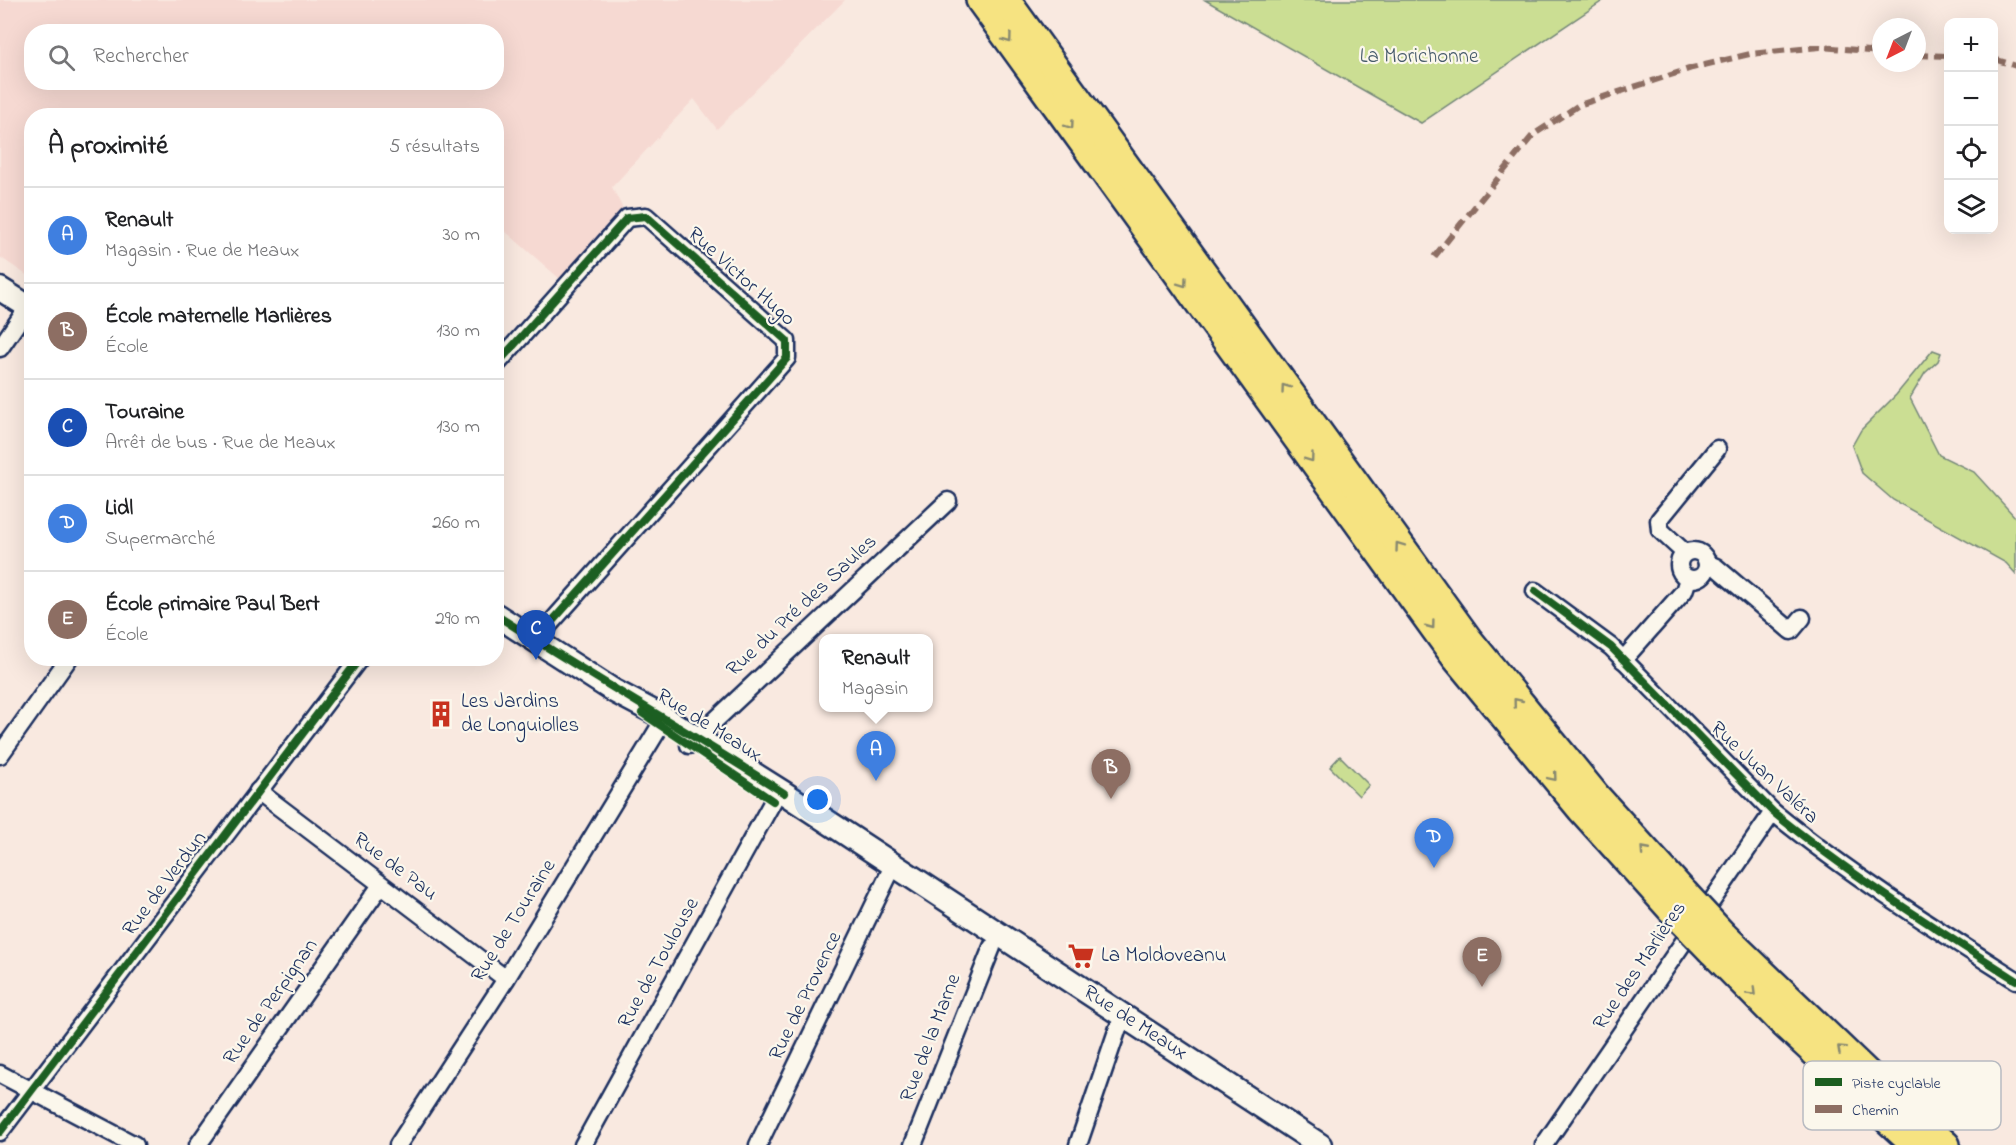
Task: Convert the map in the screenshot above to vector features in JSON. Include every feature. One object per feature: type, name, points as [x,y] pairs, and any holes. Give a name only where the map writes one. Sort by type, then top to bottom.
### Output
[{"type":"highway","points":[[980,0],[1456,658],[1581,809],[1678,901],[1717,942],[1783,1023],[1824,1061]]},
{"type":"highway","points":[[1006,0],[1468,639],[1678,901]]},
{"type":"highway","points":[[1717,942],[1854,1061]]},
{"type":"highway","points":[[1899,1130],[1915,1145]]},
{"type":"highway","points":[[1929,1130],[1946,1145]]},
{"type":"main road","points":[[0,289],[24,304]]},
{"type":"main road","name":"Rue de Meaux","points":[[504,620],[1212,1082],[1296,1145]]},
{"type":"main road","name":"Rue de Meaux","points":[[692,741],[773,801],[891,871],[992,947],[1121,1022],[1165,1060],[1183,1064],[1320,1145]]},
{"type":"street","name":"Rue Victor Hugo","points":[[504,356],[627,218],[646,216],[787,341],[787,357],[548,626],[538,641]]},
{"type":"street","points":[[0,348],[24,316]]},
{"type":"street","points":[[1685,554],[1660,530],[1659,520],[1718,449]]},
{"type":"street","name":"Rue du Pré des Saules","points":[[692,741],[948,501]]},
{"type":"street","points":[[1707,563],[1702,576],[1688,579],[1681,574],[1678,565],[1685,554],[1698,552],[1707,563],[1716,567],[1791,631],[1802,618]]},
{"type":"street","points":[[1623,660],[1684,591],[1688,579]]},
{"type":"street","name":"Rue Juan Valéra","points":[[1535,591],[1611,647],[1773,812],[1899,905],[2016,980]]},
{"type":"street","points":[[0,755],[63,666]]},
{"type":"street","name":"Rue de Verdun","points":[[0,1132],[354,666]]},
{"type":"street","name":"Rue de Touraine","points":[[398,1145],[506,979],[662,722]]},
{"type":"street","name":"Rue de Pau","points":[[258,791],[506,979]]},
{"type":"street","name":"Rue de Toulouse","points":[[583,1145],[773,801]]},
{"type":"street","name":"Rue des Marlières","points":[[1544,1145],[1773,812]]},
{"type":"street","name":"Rue de Provence","points":[[758,1145],[891,871]]},
{"type":"street","name":"Rue de Perpignan","points":[[198,1145],[381,885]]},
{"type":"street","name":"Rue de la Marne","points":[[913,1145],[992,947]]},
{"type":"street","points":[[1078,1145],[1121,1022]]},
{"type":"street","points":[[0,1074],[135,1145]]},
{"type":"shaded area","points":[[0,0],[845,0],[717,129],[694,99],[612,187],[623,209],[560,279],[504,230],[504,108],[24,108],[24,273],[0,257]]},
{"type":"green space","name":"La Morichonne","points":[[1205,0],[1604,0],[1421,123]]},
{"type":"green space","points":[[1933,350],[1941,353],[1938,361],[1925,373],[1910,398],[1939,455],[1974,472],[2016,518],[2016,574],[2006,563],[1893,500],[1862,473],[1852,446],[1861,430],[1896,395]]},
{"type":"green space","points":[[1340,756],[1369,785],[1359,796],[1330,767]]},
{"type":"marked path","points":[[1434,257],[1533,135],[1579,105],[1692,68],[1750,54],[1820,47],[1872,51]]},
{"type":"marked path","points":[[1926,55],[1944,56]]},
{"type":"marked path","points":[[1998,60],[2016,66]]},
{"type":"cycle path","points":[[504,356],[627,218],[646,216],[787,341],[787,358],[548,626],[538,641]]},
{"type":"cycle path","points":[[1535,591],[1611,647],[1773,812],[1861,878],[2016,980]]},
{"type":"cycle path","points":[[504,620],[784,793]]},
{"type":"cycle path","points":[[0,1132],[354,666]]},
{"type":"cycle path","points":[[642,713],[773,801]]},
{"type":"place","name":"Touraine","points":[[536,660]]},
{"type":"place","name":"Les Jardins de Longuiolles","points":[[441,714]]},
{"type":"place","name":"Renault","points":[[876,781]]},
{"type":"place","name":"École maternelle Marlières","points":[[1111,799]]},
{"type":"place","name":"Lidl","points":[[1434,868]]},
{"type":"place","name":"La Moldoveanu","points":[[1081,956]]},
{"type":"place","name":"École primaire Paul Bert","points":[[1482,987]]}]
